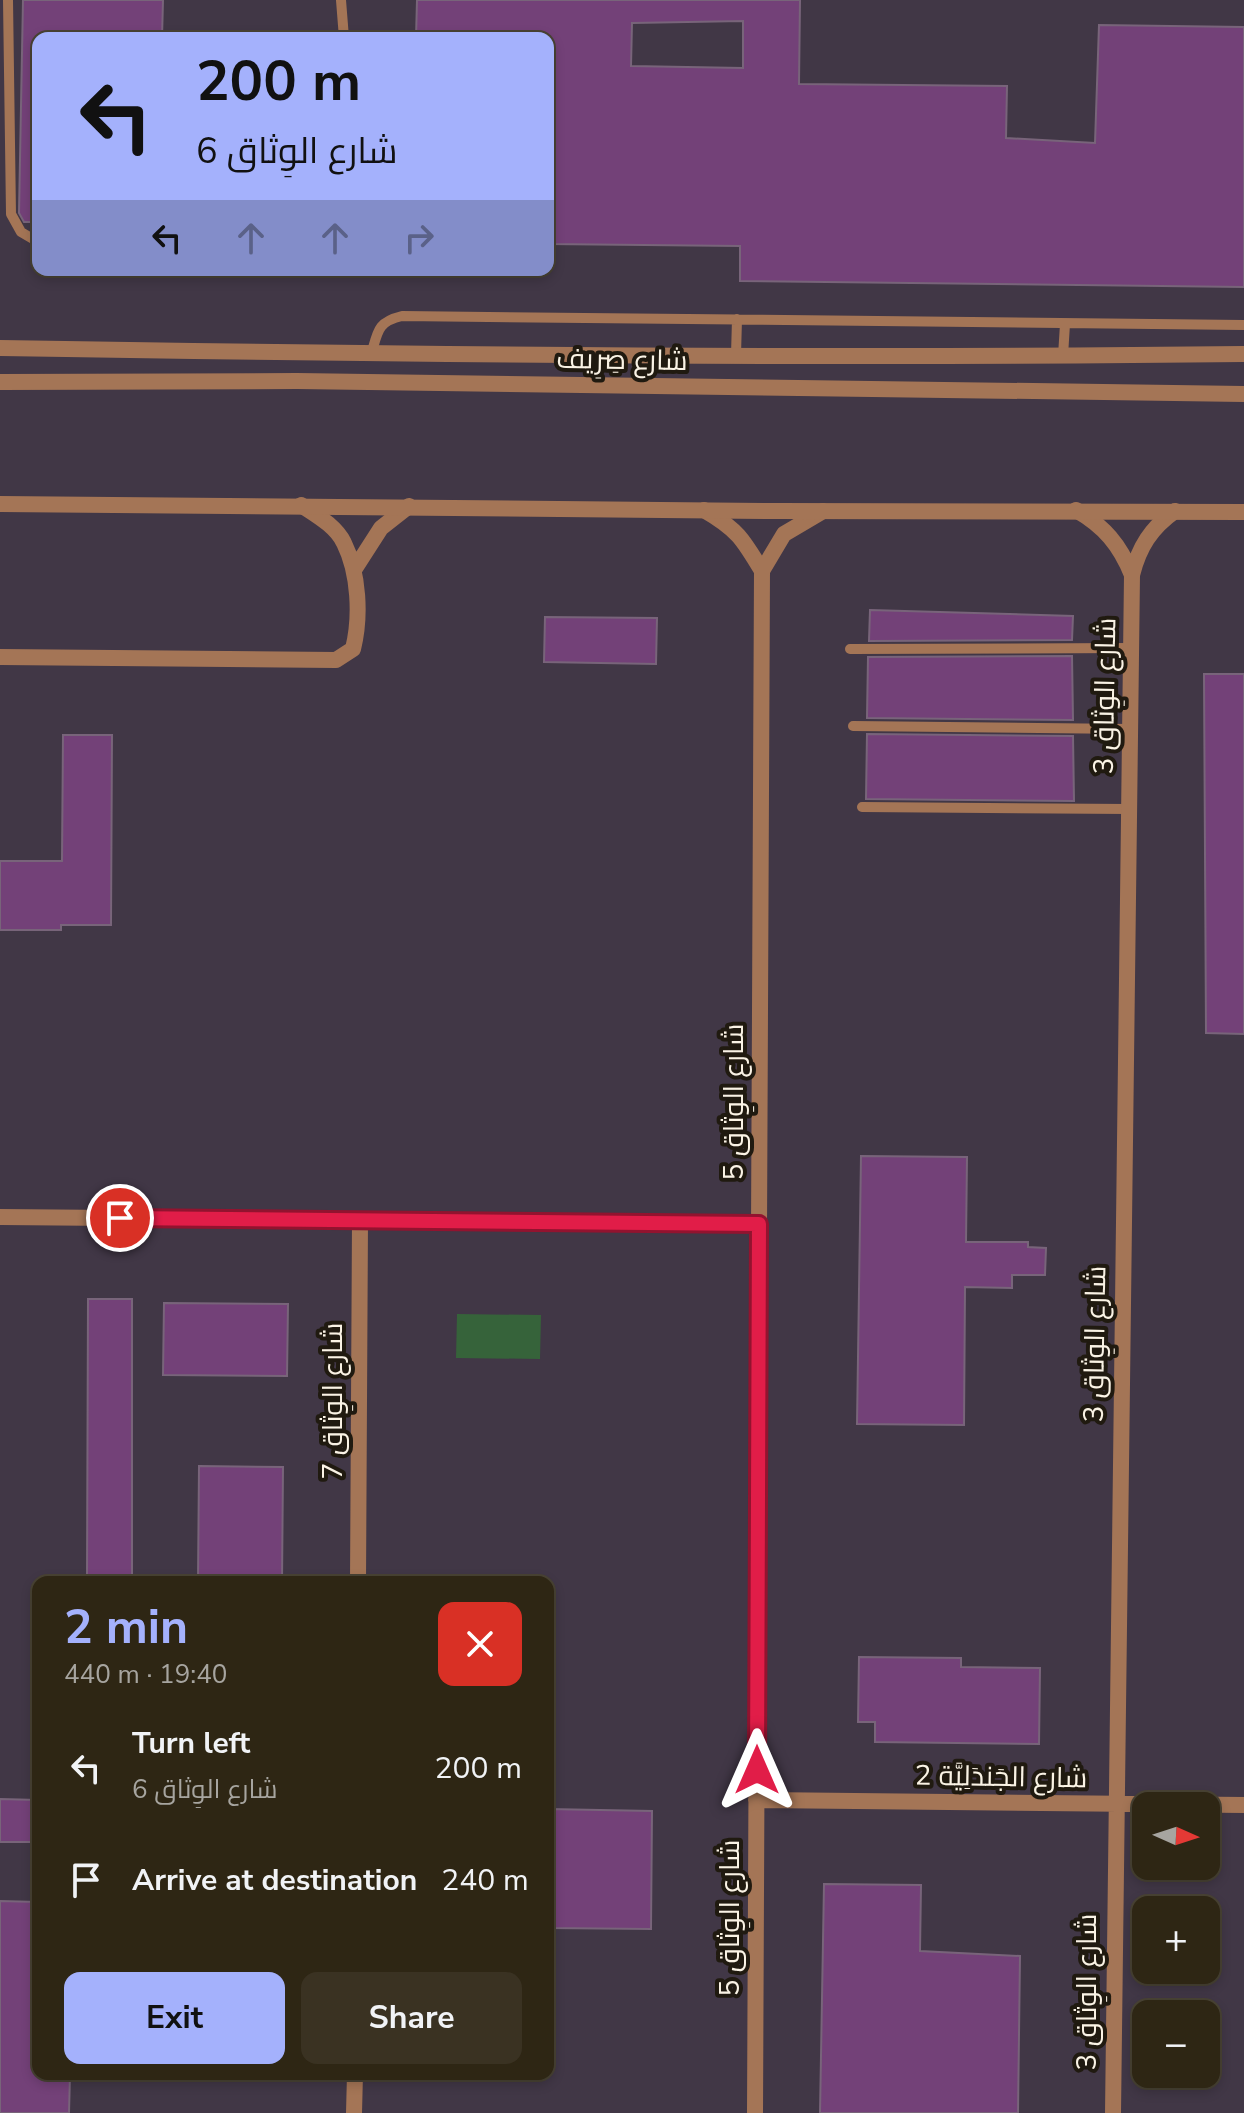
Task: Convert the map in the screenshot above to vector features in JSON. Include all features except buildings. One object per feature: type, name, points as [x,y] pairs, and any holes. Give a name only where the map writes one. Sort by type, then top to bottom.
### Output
[{"type":"street","points":[[0,348],[371,355],[1244,354]]},
{"type":"street","name":"شارع صِرِيف","points":[[0,382],[297,381],[1244,394]]},
{"type":"street","points":[[0,504],[1244,512]]},
{"type":"street","points":[[0,657],[336,660],[353,649],[358,629],[354,570],[343,541],[325,521],[301,505]]},
{"type":"street","points":[[354,570],[381,528],[409,506]]},
{"type":"street","points":[[704,510],[742,537],[762,571],[784,534],[823,511]]},
{"type":"street","points":[[1076,510],[1105,530],[1126,559],[1132,575]]},
{"type":"street","name":"شارع الوِثاق 3","points":[[1113,2113],[1132,575],[1142,545],[1151,532],[1175,511]]},
{"type":"street","name":"شارع الوِثاق 5","points":[[755,2113],[762,571]]},
{"type":"street","points":[[0,1217],[759,1224]]},
{"type":"street","name":"شارع الوِثاق 7","points":[[358,1576],[360,1221]]},
{"type":"street","name":"شارع الجَندَلِيَّة 2","points":[[756,1800],[1244,1805]]},
{"type":"street","points":[[354,2113],[355,2080]]},
{"type":"lane","points":[[8,0],[11,214],[21,232],[32,238]]},
{"type":"lane","points":[[341,0],[344,32]]},
{"type":"lane","points":[[371,355],[379,329],[387,320],[402,316],[1244,325]]},
{"type":"lane","points":[[736,355],[737,319]]},
{"type":"lane","points":[[1063,356],[1065,324]]},
{"type":"lane","points":[[850,649],[1131,648]]},
{"type":"lane","points":[[853,726],[1130,729]]},
{"type":"lane","points":[[862,807],[1129,809]]},
{"type":"shaded area","points":[[0,0],[1244,0],[1244,2113],[0,2113]]},
{"type":"green space","points":[[457,1314],[541,1315],[540,1359],[456,1358]]},
{"type":"route","points":[[120,1218],[759,1224],[757,1770]]}]
